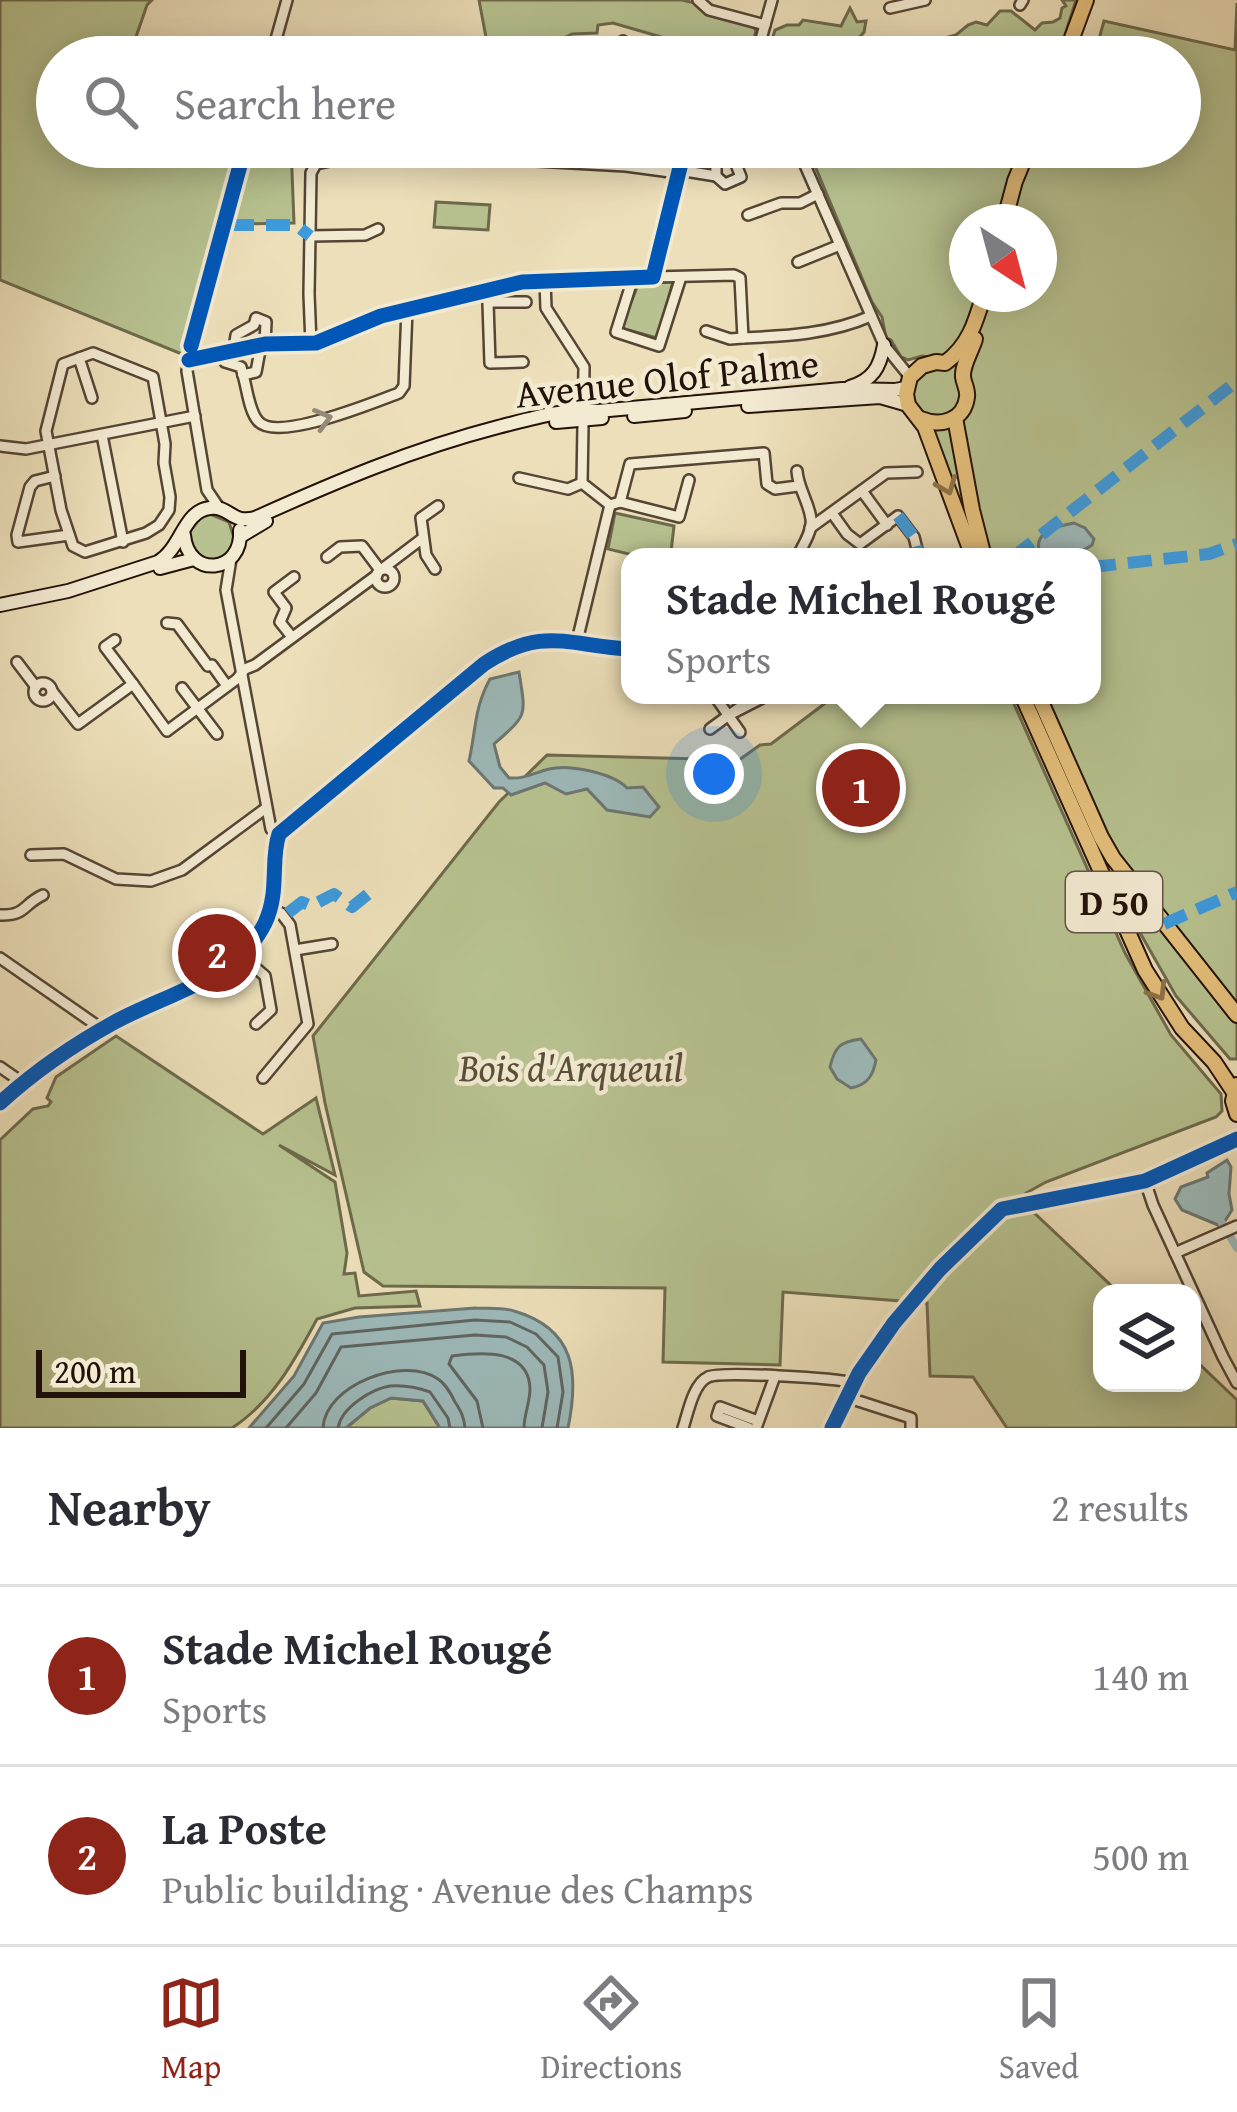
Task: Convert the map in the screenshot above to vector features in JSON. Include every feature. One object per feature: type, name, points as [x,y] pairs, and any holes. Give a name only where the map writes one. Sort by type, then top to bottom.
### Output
[{"type":"main road","points":[[1073,36],[1086,0]]},
{"type":"main road","points":[[1010,204],[1022,168]]},
{"type":"main road","points":[[945,363],[960,352],[978,314]]},
{"type":"main road","points":[[912,411],[935,424],[955,418],[965,405],[968,394],[963,376],[978,314]]},
{"type":"main road","points":[[842,389],[869,379],[879,367],[884,345]]},
{"type":"main road","points":[[963,376],[936,362],[912,377],[912,411],[925,427],[970,548]]},
{"type":"main road","name":"Avenue Olof Palme","points":[[235,519],[255,518],[431,446],[520,422],[842,389],[895,390],[912,377]]},
{"type":"main road","name":"Avenue Olof Palme","points":[[241,536],[289,510],[410,460],[584,414],[860,397],[880,397],[912,411]]},
{"type":"main road","points":[[955,418],[982,548]]},
{"type":"main road","points":[[220,509],[235,519],[241,536],[231,559],[219,565],[172,564],[87,593],[0,608],[158,562],[171,553],[192,516],[201,510],[220,509]]},
{"type":"main road","points":[[184,534],[184,544],[198,561]]},
{"type":"main road","name":"D 50","points":[[1026,704],[1145,970],[1182,1028],[1235,1089]]},
{"type":"main road","name":"D 50","points":[[1042,704],[1113,858],[1237,1016]]},
{"type":"main road","points":[[1235,1089],[1237,1118]]},
{"type":"street","points":[[277,36],[287,0]]},
{"type":"street","points":[[698,0],[709,10],[765,25]]},
{"type":"street","points":[[762,36],[772,0]]},
{"type":"street","points":[[890,8],[925,0]]},
{"type":"street","points":[[192,516],[206,490],[189,360],[239,168]]},
{"type":"street","points":[[311,344],[313,168]]},
{"type":"street","points":[[642,168],[716,176]]},
{"type":"street","points":[[653,277],[680,168]]},
{"type":"street","points":[[806,168],[884,345],[912,377]]},
{"type":"street","points":[[748,215],[818,194]]},
{"type":"street","points":[[310,236],[365,235],[378,230]]},
{"type":"street","points":[[798,262],[840,245]]},
{"type":"street","points":[[189,360],[263,345],[311,344],[381,316],[487,297],[527,281],[734,275],[740,278],[743,338]]},
{"type":"street","points":[[633,278],[616,332],[659,346],[681,277]]},
{"type":"street","points":[[545,281],[546,308],[584,367],[582,483]]},
{"type":"street","points":[[487,297],[526,302]]},
{"type":"street","points":[[487,297],[490,363],[523,362]]},
{"type":"street","points":[[220,353],[225,362],[241,368],[256,420],[266,427],[314,424],[399,393],[404,386],[407,309]]},
{"type":"street","points":[[706,331],[730,339],[784,337],[840,329],[871,316]]},
{"type":"street","points":[[233,350],[236,334],[256,319],[266,322],[256,373],[243,375]]},
{"type":"street","points":[[93,353],[152,377],[162,422],[169,510],[154,529],[123,542],[85,552],[73,546],[46,430],[63,364],[93,353]]},
{"type":"street","points":[[79,358],[92,398]]},
{"type":"street","points":[[0,446],[48,446],[195,416]]},
{"type":"street","points":[[102,434],[123,542]]},
{"type":"street","points":[[577,641],[630,464],[764,453],[767,484],[798,486]]},
{"type":"street","points":[[796,471],[811,519],[800,548]]},
{"type":"street","points":[[810,529],[886,473],[917,472]]},
{"type":"street","points":[[55,476],[30,487],[18,542],[69,535]]},
{"type":"street","points":[[519,478],[568,489],[582,483]]},
{"type":"street","points":[[582,483],[615,504],[679,517],[688,480]]},
{"type":"street","points":[[206,490],[220,509]]},
{"type":"street","points":[[862,491],[886,525]]},
{"type":"street","points":[[435,569],[425,555],[421,518],[439,506]]},
{"type":"street","points":[[832,513],[863,548]]},
{"type":"street","points":[[860,544],[898,516],[917,548]]},
{"type":"street","points":[[116,640],[105,647],[167,731],[423,538]]},
{"type":"street","points":[[327,557],[340,548],[362,546],[380,571]]},
{"type":"street","points":[[0,1103],[102,1029],[226,969],[253,943],[268,916],[274,896],[275,836],[226,590],[231,559]]},
{"type":"street","points":[[198,561],[226,590]]},
{"type":"street","points":[[292,638],[280,622],[286,608],[274,592],[294,578]]},
{"type":"street","points":[[167,623],[177,624],[227,686]]},
{"type":"street","points":[[275,836],[508,650],[538,641],[621,648]]},
{"type":"street","points":[[17,662],[36,687],[44,683],[52,691],[78,724],[133,684]]},
{"type":"street","points":[[182,688],[217,734]]},
{"type":"street","points":[[720,704],[740,732]]},
{"type":"street","points":[[710,729],[743,704]]},
{"type":"street","points":[[729,716],[751,704]]},
{"type":"street","points":[[31,855],[71,856],[122,880],[158,880],[182,870],[266,808]]},
{"type":"street","points":[[0,915],[15,916],[43,895]]},
{"type":"street","points":[[263,1078],[308,1024],[290,925],[274,896]]},
{"type":"street","points":[[268,916],[281,913]]},
{"type":"street","points":[[295,950],[332,944]]},
{"type":"street","points":[[242,956],[265,976],[271,1010],[256,1024]]},
{"type":"street","points":[[0,958],[102,1029]]},
{"type":"street","points":[[0,1066],[23,1083]]},
{"type":"street","points":[[1215,1150],[1235,1132],[1237,1118]]},
{"type":"street","points":[[832,1428],[881,1340],[940,1269],[1002,1209],[1145,1181],[1237,1139]]},
{"type":"street","points":[[1145,1181],[1237,1382]]},
{"type":"street","points":[[1175,1253],[1234,1227]]},
{"type":"street","points":[[682,1428],[704,1380],[717,1375],[854,1383]]},
{"type":"street","points":[[754,1426],[775,1376]]},
{"type":"street","points":[[846,1397],[910,1418],[911,1428]]},
{"type":"green space","points":[[0,0],[152,0],[136,36],[36,36],[36,168],[234,168],[184,355],[0,280]]},
{"type":"green space","points":[[479,0],[682,0],[756,31],[755,36],[658,36],[613,23],[598,25],[597,33],[568,36],[486,36]]},
{"type":"green space","points":[[1062,0],[1076,0],[1065,36],[952,36],[976,22],[987,25],[1000,11],[1011,11],[1035,30],[1060,18],[1066,6]]},
{"type":"green space","points":[[1237,3],[1237,1059],[1230,1059],[1176,996],[1139,931],[1047,704],[1101,704],[1101,548],[985,548],[969,475],[949,478],[946,462],[911,403],[912,378],[942,358],[908,360],[886,338],[882,317],[816,168],[1201,168],[1201,42],[1235,50]]},
{"type":"green space","points":[[850,8],[857,22],[866,21],[861,36],[773,36],[775,30],[803,20],[841,26]]},
{"type":"green space","points":[[1104,21],[1172,36],[1100,36]]},
{"type":"green space","points":[[248,168],[292,168],[294,223],[233,224]]},
{"type":"green space","points":[[436,202],[490,205],[488,230],[434,227]]},
{"type":"green space","points":[[639,282],[673,282],[657,338],[621,328]]},
{"type":"green space","points":[[615,513],[674,526],[671,548],[608,549]]},
{"type":"green space","points":[[210,514],[229,522],[235,541],[229,555],[210,563],[187,546],[189,526]]},
{"type":"green space","name":"Bois d'Arqueuil","points":[[824,704],[1014,704],[1125,953],[1171,1035],[1221,1094],[1222,1111],[1046,1182],[1026,1193],[1027,1206],[1109,1284],[1093,1284],[1093,1392],[1201,1392],[1201,1366],[1237,1400],[1237,1428],[1007,1428],[973,1377],[930,1376],[927,1303],[783,1292],[780,1365],[663,1362],[665,1288],[383,1286],[364,1272],[313,1036],[499,802],[547,755],[739,760],[760,745],[771,744]]},
{"type":"green space","points":[[116,1036],[263,1134],[316,1098],[335,1175],[279,1145],[335,1182],[347,1253],[344,1274],[355,1273],[359,1296],[416,1291],[420,1306],[355,1308],[317,1319],[271,1393],[232,1428],[0,1428],[0,1140],[33,1109],[48,1106],[56,1077]]},
{"type":"green space","points":[[391,1398],[423,1401],[440,1428],[346,1428]]},
{"type":"water","points":[[1074,523],[1094,539],[1087,548],[1039,548],[1042,536]]},
{"type":"water","points":[[519,672],[522,714],[494,744],[500,767],[509,778],[558,768],[601,774],[627,788],[643,787],[659,807],[650,817],[607,810],[587,789],[566,794],[545,783],[511,795],[494,788],[469,761],[478,710],[490,679]]},
{"type":"water","points":[[861,1039],[876,1060],[868,1079],[851,1088],[830,1067],[840,1046]]},
{"type":"water","points":[[1227,1160],[1232,1210],[1225,1221],[1218,1225],[1182,1210],[1175,1199],[1181,1187],[1208,1177],[1207,1173]]},
{"type":"water","points":[[475,1308],[509,1310],[535,1319],[561,1342],[572,1372],[568,1428],[440,1428],[423,1401],[391,1398],[346,1428],[249,1428],[294,1376],[323,1323]]},
{"type":"waterway","points":[[1222,1223],[1237,1248]]},
{"type":"marked path","points":[[230,225],[296,225],[310,236]]},
{"type":"marked path","points":[[1024,548],[1237,381]]},
{"type":"marked path","points":[[898,516],[917,548]]},
{"type":"marked path","points":[[1101,566],[1209,554],[1237,544]]},
{"type":"marked path","points":[[288,913],[302,902],[311,906],[334,894],[352,907],[373,890]]},
{"type":"marked path","points":[[1164,924],[1237,892]]},
{"type":"cycle path","points":[[191,346],[239,168]]},
{"type":"cycle path","points":[[189,360],[265,344],[316,343],[381,316],[522,282],[653,277],[680,168]]},
{"type":"cycle path","points":[[0,1103],[83,1040],[198,984],[237,959],[270,911],[279,834],[484,664],[540,641],[621,648]]},
{"type":"cycle path","points":[[832,1428],[859,1373],[894,1323],[940,1269],[1002,1209],[1145,1181],[1237,1139]]},
{"type":"place","name":"Stade Michel Rougé","points":[[861,788]]},
{"type":"place","name":"La Poste","points":[[217,953]]}]
